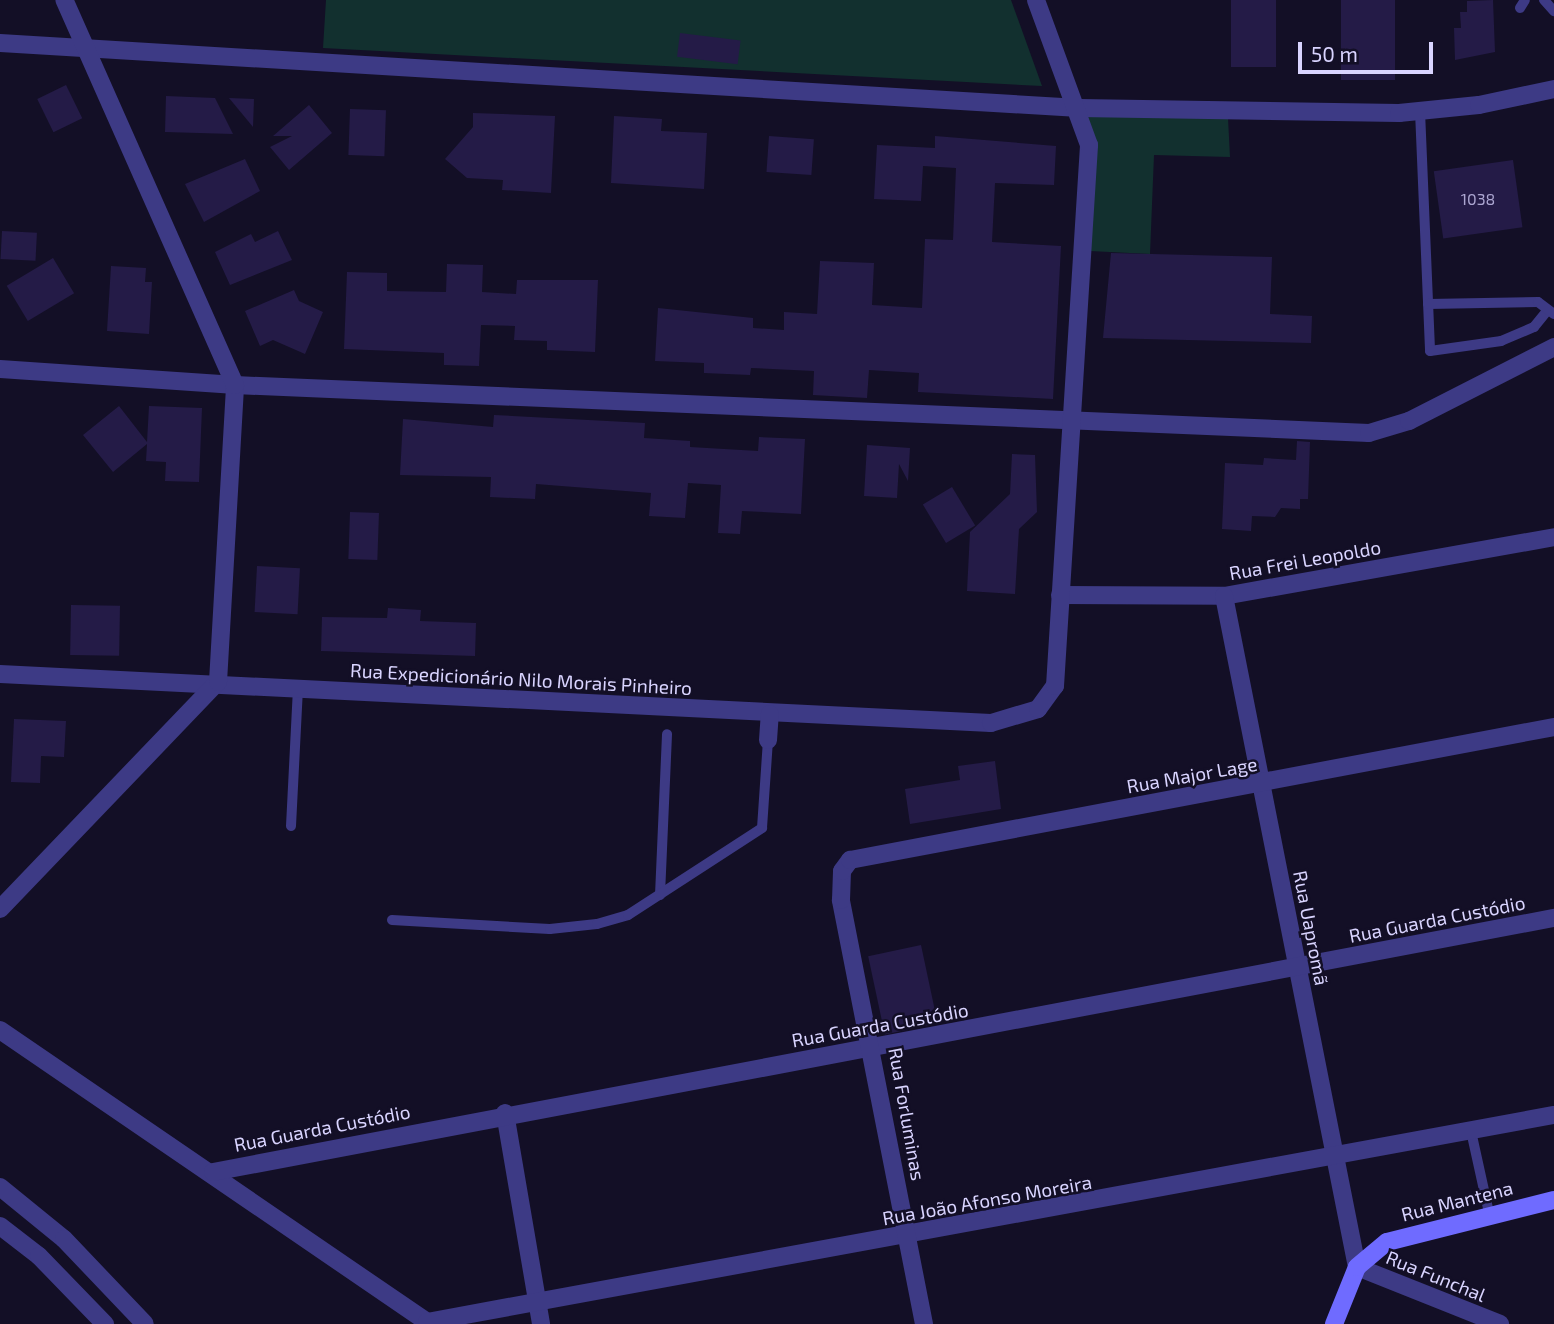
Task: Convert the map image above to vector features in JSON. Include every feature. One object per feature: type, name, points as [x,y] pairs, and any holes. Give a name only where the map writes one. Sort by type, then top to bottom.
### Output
[{"type":"main road","name":"Rua Mantena","points":[[1334,1324],[1357,1268],[1387,1242],[1489,1213],[1554,1200]]},
{"type":"street","points":[[0,909],[218,682],[235,384],[64,0]]},
{"type":"street","points":[[1036,0],[1079,108],[1089,145],[1060,595]]},
{"type":"street","points":[[0,43],[1079,108],[1312,114],[1420,111],[1479,105],[1554,89]]},
{"type":"street","points":[[0,369],[235,384],[1369,433],[1409,421],[1554,347]]},
{"type":"street","name":"Rua Frei Leopoldo","points":[[1060,595],[1224,596],[1554,537]]},
{"type":"street","name":"Rua Expedicionário Nilo Morais Pinheiro","points":[[0,674],[218,682],[769,714],[991,723],[1038,709],[1055,686],[1060,595]]},
{"type":"street","name":"Rua Uapromã","points":[[1224,596],[1357,1268]]},
{"type":"street","points":[[768,740],[769,714]]},
{"type":"street","name":"Rua Major Lage","points":[[842,872],[850,860],[865,855],[1262,784],[1554,727]]},
{"type":"street","name":"Rua Forluminas","points":[[842,872],[841,900],[874,1048],[924,1324]]},
{"type":"street","name":"Rua Guarda Custódio","points":[[213,1172],[505,1113],[874,1048],[1554,918]]},
{"type":"street","points":[[0,1030],[213,1172],[428,1323]]},
{"type":"street","points":[[505,1113],[541,1324]]},
{"type":"street","name":"Rua João Afonso Moreira","points":[[428,1323],[1554,1115]]},
{"type":"street","points":[[0,1187],[64,1239],[145,1324]]},
{"type":"street","points":[[0,1226],[39,1256],[105,1324]]},
{"type":"street","name":"Rua Funchal","points":[[1357,1268],[1500,1324]]},
{"type":"lane","points":[[1544,0],[1554,11]]},
{"type":"lane","points":[[1420,111],[1428,304],[1430,351],[1502,341],[1534,327],[1550,313],[1538,302],[1428,304]]},
{"type":"lane","points":[[291,826],[298,687]]},
{"type":"lane","points":[[660,895],[667,734]]},
{"type":"lane","points":[[392,920],[550,929],[597,924],[628,915],[762,828],[768,740]]},
{"type":"lane","points":[[1471,1131],[1489,1213]]},
{"type":"green space","points":[[326,0],[1011,0],[1042,86],[323,48]]},
{"type":"green space","points":[[1083,109],[1228,118],[1230,157],[1154,155],[1150,254],[1090,251]]},
{"type":"building","points":[[1231,0],[1276,0],[1276,67],[1231,67]]},
{"type":"building","points":[[1341,0],[1395,0],[1395,80],[1341,80]]},
{"type":"building","points":[[1493,0],[1495,52],[1455,60],[1454,28],[1461,28],[1460,12],[1467,12],[1467,1]]},
{"type":"building","points":[[680,33],[741,40],[738,64],[677,57]]},
{"type":"building","points":[[66,85],[82,118],[53,132],[37,99]]},
{"type":"building","points":[[166,96],[215,98],[233,134],[165,132]]},
{"type":"building","points":[[229,98],[254,99],[253,127]]},
{"type":"building","points":[[309,105],[332,133],[289,170],[270,147],[292,136],[273,136]]},
{"type":"building","points":[[350,109],[386,110],[384,156],[348,155]]},
{"type":"building","points":[[473,113],[555,116],[551,193],[502,190],[503,180],[467,178],[445,159],[473,127]]},
{"type":"building","points":[[614,116],[662,119],[661,131],[707,133],[704,189],[611,183]]},
{"type":"building","points":[[769,136],[814,139],[811,175],[766,172]]},
{"type":"building","points":[[935,136],[1056,146],[1054,185],[995,183],[992,242],[1061,246],[1053,399],[918,392],[919,373],[869,370],[867,398],[813,395],[814,371],[751,368],[750,375],[704,373],[704,363],[655,361],[658,308],[753,318],[753,328],[784,330],[784,312],[817,314],[820,261],[874,263],[872,305],[922,308],[925,239],[953,240],[956,168],[923,166],[921,201],[874,199],[877,145],[935,148]]},
{"type":"building","points":[[245,159],[260,191],[204,222],[185,184]]},
{"type":"building","points":[[1513,160],[1522,227],[1443,238],[1434,171]]},
{"type":"building","points":[[2,231],[37,233],[35,261],[1,259]]},
{"type":"building","points":[[278,231],[292,260],[230,285],[215,252],[251,234],[255,242]]},
{"type":"building","points":[[1111,253],[1272,257],[1270,314],[1312,316],[1311,343],[1103,338]]},
{"type":"building","points":[[53,258],[74,293],[28,321],[7,286]]},
{"type":"building","points":[[447,264],[483,265],[482,292],[516,294],[517,280],[598,280],[595,352],[547,350],[547,341],[514,340],[515,326],[481,325],[479,366],[444,365],[444,353],[344,349],[347,272],[387,273],[387,291],[446,292]]},
{"type":"building","points":[[111,266],[146,268],[145,282],[152,282],[149,334],[107,331]]},
{"type":"building","points":[[294,290],[299,301],[323,312],[305,354],[273,340],[260,346],[245,311]]},
{"type":"building","points":[[119,406],[147,442],[149,406],[202,408],[199,482],[165,481],[166,462],[146,461],[147,444],[113,472],[83,435]]},
{"type":"building","points":[[494,415],[645,423],[644,438],[690,441],[690,447],[758,451],[759,437],[805,439],[801,514],[742,511],[740,534],[718,533],[721,485],[688,483],[685,518],[649,516],[651,493],[536,484],[535,499],[490,497],[491,477],[400,475],[403,419],[493,427]]},
{"type":"building","points":[[1297,441],[1310,442],[1308,499],[1300,499],[1300,509],[1281,508],[1275,517],[1252,516],[1251,531],[1222,529],[1225,463],[1263,465],[1264,458],[1296,460]]},
{"type":"building","points":[[867,445],[910,448],[908,481],[899,464],[897,498],[864,496]]},
{"type":"building","points":[[1012,454],[1035,455],[1037,512],[1019,529],[1015,594],[967,591],[970,532],[1010,494]]},
{"type":"building","points":[[952,487],[975,526],[946,543],[923,505]]},
{"type":"building","points":[[350,512],[379,513],[377,560],[348,559]]},
{"type":"building","points":[[257,566],[300,568],[298,614],[255,612]]},
{"type":"building","points":[[71,605],[120,606],[119,656],[70,655]]},
{"type":"building","points":[[388,608],[421,610],[420,621],[476,623],[475,656],[321,651],[322,617],[387,618]]},
{"type":"building","points":[[14,719],[66,721],[64,757],[41,756],[40,783],[11,782]]},
{"type":"building","points":[[995,761],[1001,809],[910,824],[905,789],[960,780],[958,766]]},
{"type":"building","points":[[921,945],[938,1023],[885,1034],[868,956]]}]
